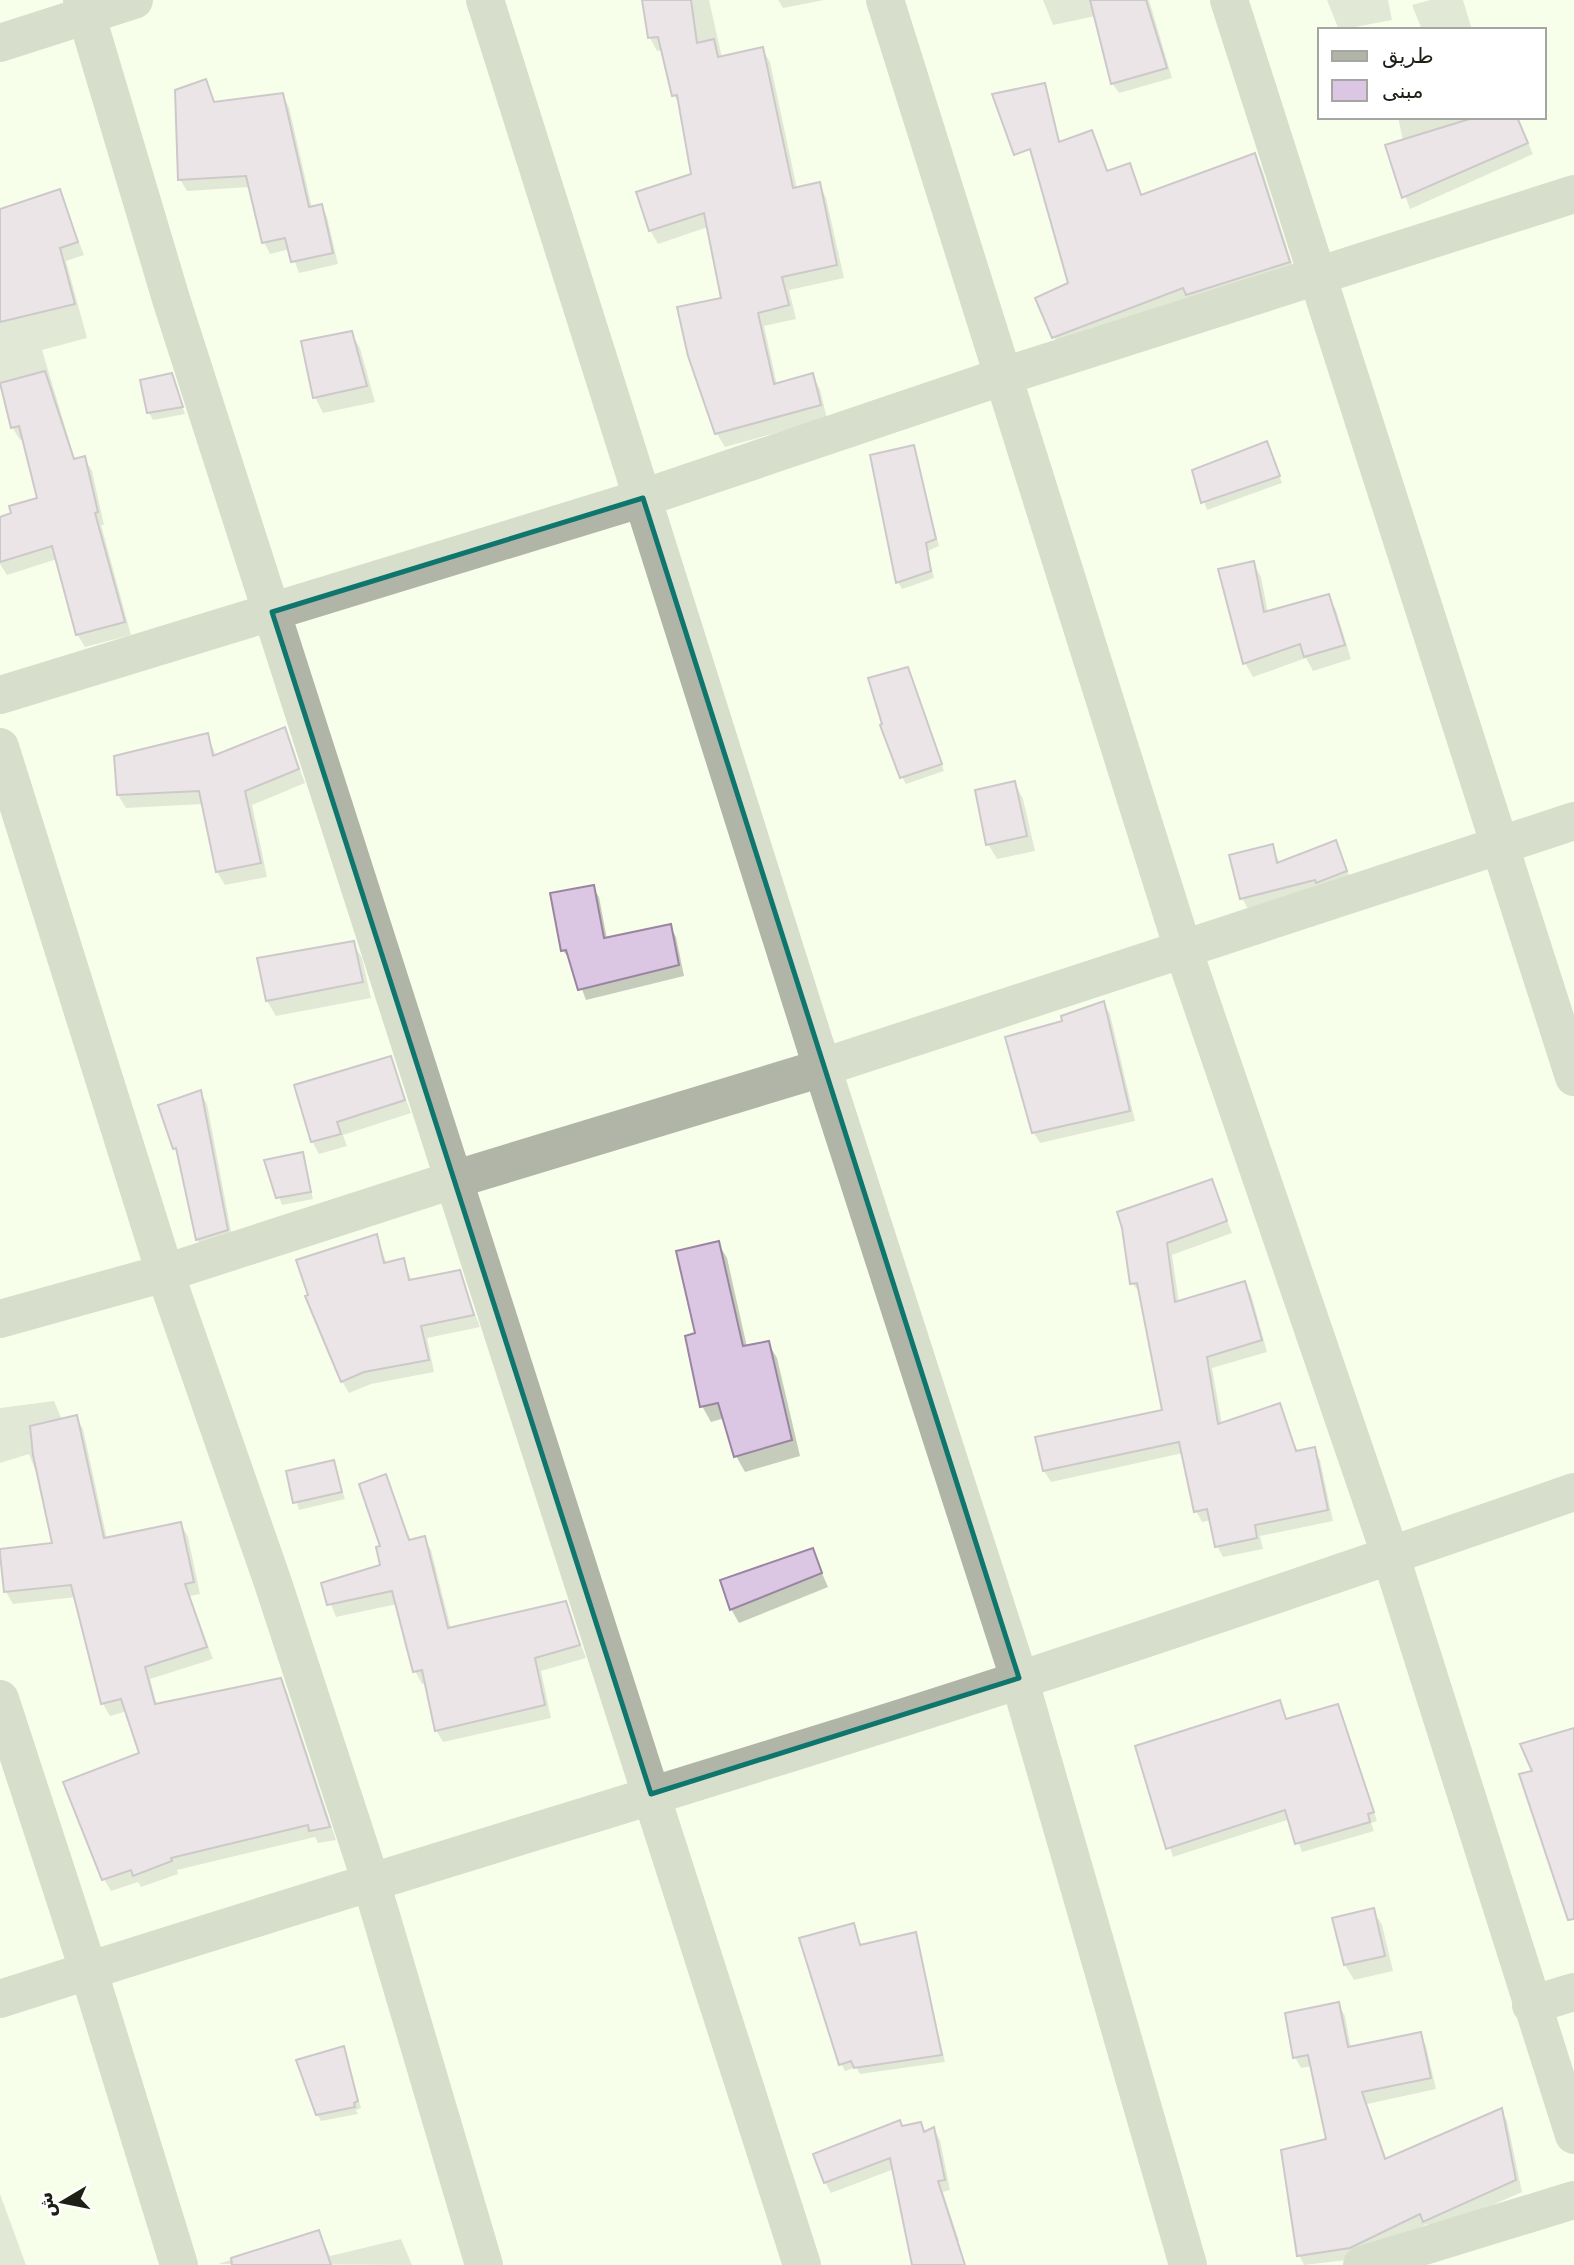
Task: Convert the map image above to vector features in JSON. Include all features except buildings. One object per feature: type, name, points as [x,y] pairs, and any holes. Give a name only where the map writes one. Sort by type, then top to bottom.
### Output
[{"type":"street","points":[[0,43],[85,8],[134,0]]},
{"type":"street","points":[[485,0],[822,1067],[1019,1678],[1188,2265]]},
{"type":"street","points":[[885,0],[1183,949],[1391,1557],[1574,2135]]},
{"type":"street","points":[[1229,0],[1574,1077]]},
{"type":"street","points":[[85,8],[172,299],[802,2265]]},
{"type":"street","points":[[0,695],[643,498],[1002,377],[1574,194]]},
{"type":"street","points":[[0,747],[165,1273],[272,1580],[371,1882],[484,2265]]},
{"type":"street","points":[[0,1319],[165,1273],[456,1179],[822,1067],[1574,821]]},
{"type":"street","points":[[0,1999],[88,1969],[794,1752],[1391,1557],[1574,1492]]},
{"type":"street","points":[[0,1699],[88,1969],[179,2265]]},
{"type":"street","points":[[1531,2005],[1574,1992]]},
{"type":"street","points":[[1362,2265],[1574,2200]]},
{"type":"highlighted area","points":[[643,498],[1019,1678],[651,1794],[272,612]]}]
